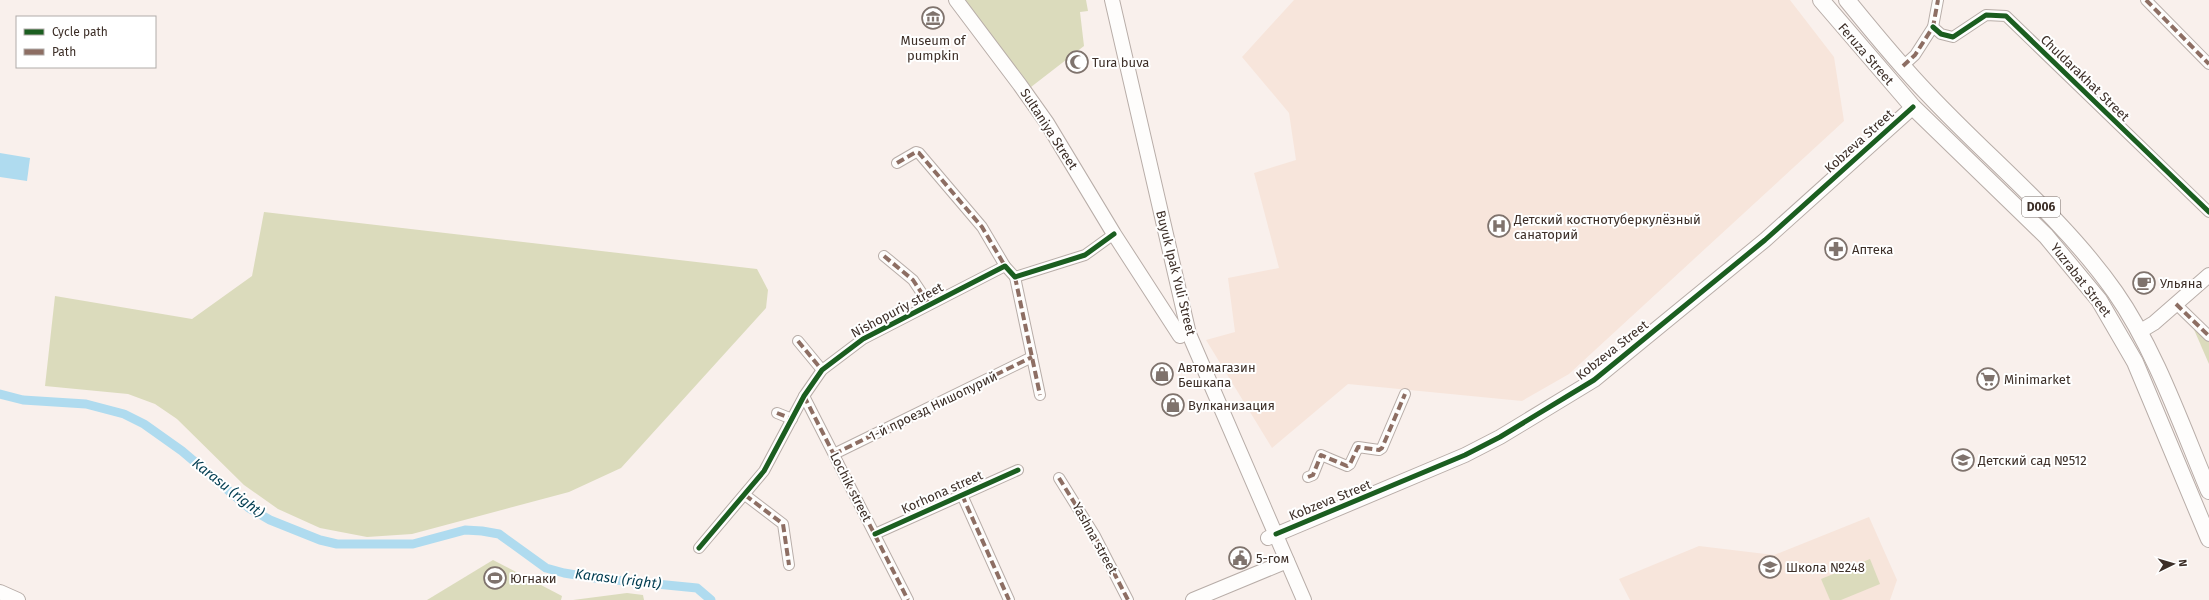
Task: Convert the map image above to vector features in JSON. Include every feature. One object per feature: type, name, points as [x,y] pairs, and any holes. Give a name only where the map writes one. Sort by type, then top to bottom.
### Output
[{"type":"main road","name":"Feruza Street","points":[[1821,0],[1913,107]]},
{"type":"main road","name":"Feruza Street","points":[[1847,0],[1927,94]]},
{"type":"main road","points":[[1913,107],[1927,94]]},
{"type":"main road","name":"Yuzrabat Street","points":[[1927,94],[2087,256],[2116,292],[2139,332],[2173,405],[2209,491]]},
{"type":"main road","name":"Yuzrabat Street","points":[[1913,107],[2046,236],[2099,300],[2135,362],[2209,539]]},
{"type":"main road","points":[[2186,482],[2186,478],[2192,472],[2196,472],[2202,476]]},
{"type":"street","name":"Sultаniya Street","points":[[956,0],[1047,123],[1114,234],[1180,336]]},
{"type":"street","name":"Buyuk Ipak Yuli Street","points":[[1103,0],[1170,302],[1180,336],[1272,536]]},
{"type":"street","name":"Buyuk Ipak Yuli Street","points":[[1112,0],[1188,328],[1283,563],[1294,600]]},
{"type":"street","points":[[1903,66],[1915,55],[1934,27],[1938,0]]},
{"type":"street","points":[[2146,0],[2209,64]]},
{"type":"street","name":"Chuldarakhat Street","points":[[1934,27],[1942,34],[1953,37],[1986,15],[2006,16],[2209,212]]},
{"type":"street","name":"Kobzeva Street","points":[[1272,536],[1465,455],[1500,437],[1594,380],[1765,240],[1913,107]]},
{"type":"street","points":[[897,164],[916,152],[919,153],[982,227],[1005,266],[1014,277],[1040,395]]},
{"type":"street","points":[[1014,277],[1085,255],[1114,234]]},
{"type":"street","points":[[884,256],[913,280],[929,304]]},
{"type":"street","name":"Nishopuriy street","points":[[700,548],[764,471],[804,396],[822,370],[863,339],[1005,266]]},
{"type":"street","points":[[2139,332],[2176,304],[2209,275]]},
{"type":"street","points":[[2176,304],[2209,336]]},
{"type":"street","points":[[798,341],[822,370]]},
{"type":"street","name":"1-й проезд Нишопурий","points":[[834,454],[1032,357]]},
{"type":"street","points":[[1308,477],[1313,475],[1321,455],[1347,466],[1350,464],[1358,447],[1380,450],[1405,394]]},
{"type":"street","name":"Lochik street","points":[[804,396],[908,600]]},
{"type":"street","points":[[777,413],[792,419]]},
{"type":"street","name":"Korhona street","points":[[875,534],[1018,470]]},
{"type":"street","name":"Yashna street","points":[[1059,478],[1095,536],[1128,600]]},
{"type":"street","points":[[745,495],[783,524],[789,565]]},
{"type":"street","points":[[962,495],[1009,600]]},
{"type":"street","points":[[1193,600],[1283,563]]},
{"type":"street","name":"Buyuk Ipak Yuli Street","points":[[1283,563],[1304,600]]},
{"type":"street","points":[[0,592],[18,600]]},
{"type":"shaded area","name":"Детский костнотуберкулёзный санаторий","points":[[1294,0],[1790,0],[1834,57],[1844,121],[1569,374],[1522,401],[1348,384],[1272,448],[1206,340],[1235,332],[1228,278],[1279,268],[1254,173],[1296,160],[1289,113],[1242,57]]},
{"type":"shaded area","name":"Школа №248","points":[[1869,517],[1897,580],[1890,600],[1630,600],[1619,579],[1699,546],[1774,555]]},
{"type":"green space","points":[[964,0],[1086,0],[1088,11],[1080,12],[1084,46],[1031,87]]},
{"type":"green space","points":[[264,212],[757,269],[768,290],[766,308],[621,468],[569,492],[412,534],[367,537],[320,528],[278,509],[244,485],[177,419],[155,404],[128,394],[45,386],[55,296],[192,319],[252,276]]},
{"type":"green space","points":[[2192,325],[2209,342],[2209,364]]},
{"type":"green space","points":[[1870,559],[1880,584],[1841,600],[1830,600],[1821,579]]},
{"type":"green space","name":"Югнаки","points":[[493,560],[562,596],[561,600],[427,600]]},
{"type":"green space","name":"Югнаки","points":[[627,593],[643,595],[644,600],[573,600]]},
{"type":"water","points":[[0,153],[30,158],[27,181],[0,177]]},
{"type":"waterway","name":"Karasu (right)","points":[[0,394],[23,400],[86,404],[124,414],[144,424],[182,451],[249,508],[270,520],[320,540],[337,544],[413,544],[465,530],[482,531],[499,534],[546,568],[564,573],[595,578],[697,588],[711,600]]},
{"type":"marked path","points":[[1903,66],[1915,55],[1933,27],[1938,0]]},
{"type":"marked path","points":[[2146,0],[2209,64]]},
{"type":"marked path","points":[[897,163],[916,152],[919,153],[982,227],[1005,266]]},
{"type":"marked path","points":[[884,256],[913,280],[929,304]]},
{"type":"marked path","points":[[1015,277],[1040,395]]},
{"type":"marked path","points":[[2176,304],[2209,336]]},
{"type":"marked path","points":[[798,341],[822,370]]},
{"type":"marked path","points":[[834,454],[1032,357]]},
{"type":"marked path","points":[[1308,477],[1313,475],[1321,455],[1347,466],[1350,464],[1358,447],[1379,450],[1382,448],[1405,394]]},
{"type":"marked path","points":[[804,396],[908,600]]},
{"type":"marked path","points":[[777,413],[792,419]]},
{"type":"marked path","points":[[1059,478],[1095,536],[1128,600]]},
{"type":"marked path","points":[[745,495],[783,524],[789,565]]},
{"type":"marked path","points":[[962,495],[1009,600]]},
{"type":"cycle path","points":[[1933,27],[1941,34],[1953,37],[1986,15],[2006,16],[2209,212]]},
{"type":"cycle path","points":[[1276,534],[1465,455],[1500,437],[1594,380],[1765,240],[1913,107]]},
{"type":"cycle path","points":[[699,548],[764,471],[804,396],[822,370],[863,339],[1005,266],[1015,277],[1085,255],[1114,234]]},
{"type":"cycle path","points":[[875,534],[1018,470]]},
{"type":"place","name":"Museum of pumpkin","points":[[933,18]]},
{"type":"place","name":"Tura buva","points":[[1077,62]]},
{"type":"place","name":"Детский костнотуберкулёзный санаторий","points":[[1499,226]]},
{"type":"place","name":"Аптека","points":[[1836,249]]},
{"type":"place","name":"Ульяна","points":[[2144,283]]},
{"type":"place","name":"Автомагазин Бешкапа","points":[[1162,374]]},
{"type":"place","name":"Minimarket","points":[[1988,379]]},
{"type":"place","name":"Вулканизация","points":[[1173,405]]},
{"type":"place","name":"Детский сад №512","points":[[1963,460]]},
{"type":"place","name":"5-гом","points":[[1240,558]]},
{"type":"place","name":"Школа №248","points":[[1770,567]]},
{"type":"place","name":"Югнаки","points":[[495,578]]}]
